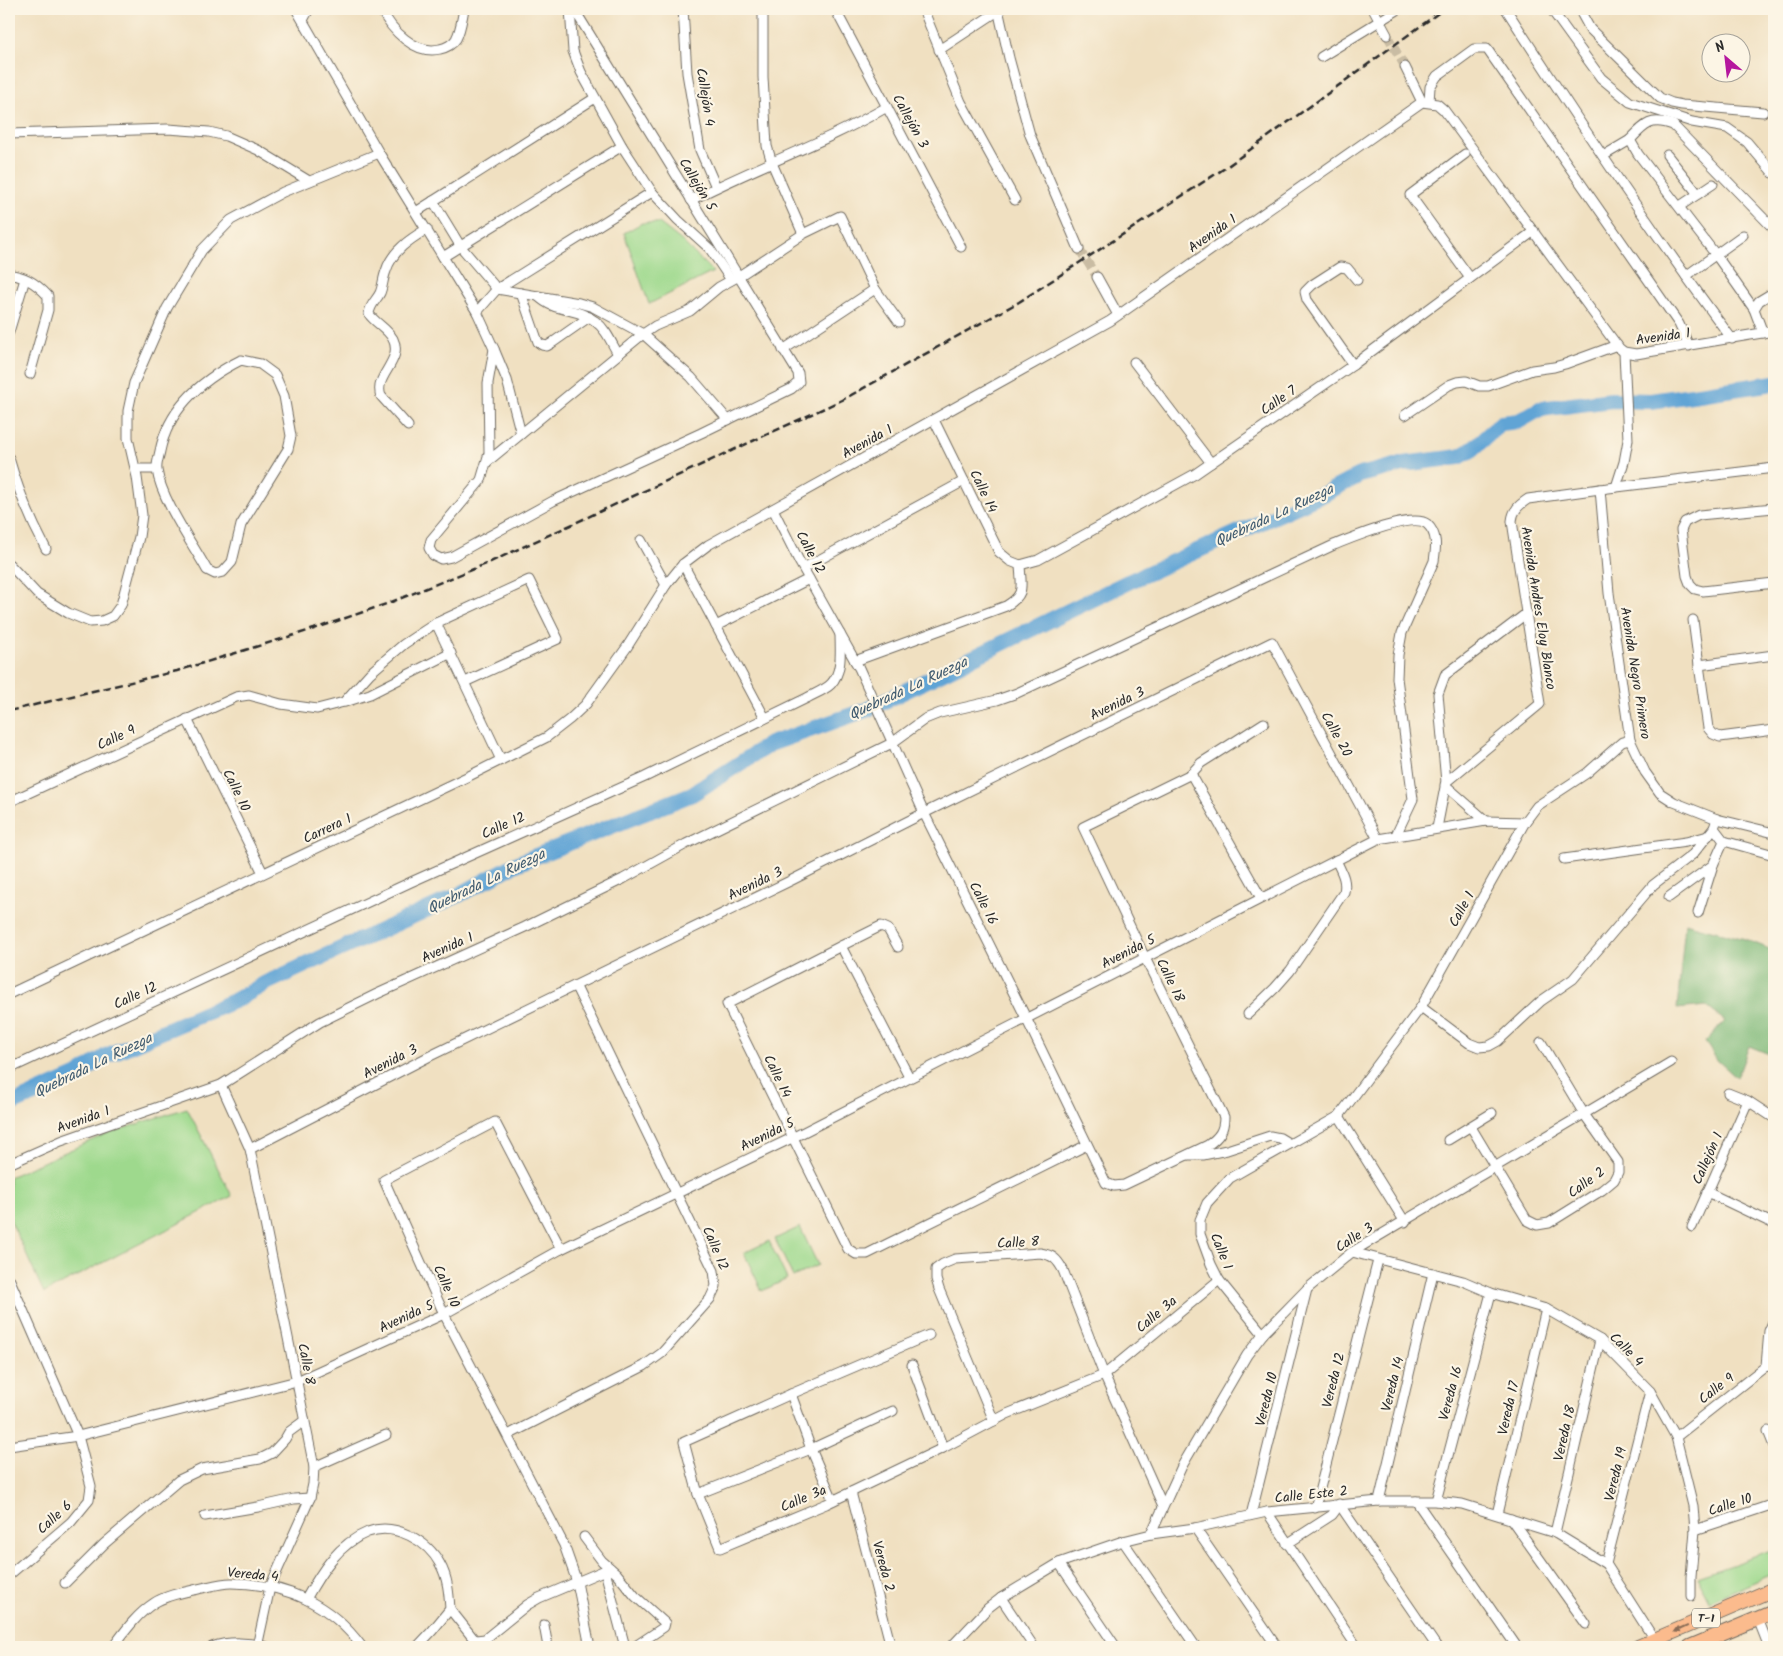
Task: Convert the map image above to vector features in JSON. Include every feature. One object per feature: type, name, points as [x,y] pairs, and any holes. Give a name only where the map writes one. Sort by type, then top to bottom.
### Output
[{"type":"main road","name":"T-1","points":[[1638,1647],[1657,1644],[1774,1589]]},
{"type":"main road","name":"T-1","points":[[1690,1647],[1774,1612]]},
{"type":"street","points":[[296,9],[378,153],[477,312],[507,380],[521,434]]},
{"type":"street","points":[[303,20],[309,9]]},
{"type":"street","points":[[381,9],[398,33],[421,49],[433,51],[446,48],[456,39],[464,9]]},
{"type":"street","points":[[572,9],[573,51],[581,72],[622,146],[652,192],[678,220],[710,249],[735,278]]},
{"type":"street","name":"Callejón 5","points":[[572,9],[681,181],[735,278],[798,373],[799,382],[791,389],[728,420]]},
{"type":"street","name":"Callejón 4","points":[[684,9],[687,73],[700,150],[716,187]]},
{"type":"street","points":[[762,9],[767,146],[772,163],[803,234]]},
{"type":"street","name":"Callejón 3","points":[[835,9],[961,247]]},
{"type":"street","points":[[924,9],[961,102],[1015,200]]},
{"type":"street","points":[[1373,9],[1387,35]]},
{"type":"street","points":[[1321,57],[1399,9]]},
{"type":"street","points":[[1506,9],[1603,156],[1732,339]]},
{"type":"street","points":[[1551,9],[1601,78],[1630,102],[1675,122],[1774,229]]},
{"type":"street","points":[[1579,9],[1590,29],[1660,98],[1682,105],[1763,112]]},
{"type":"street","points":[[939,50],[998,10],[1030,135],[1079,248]]},
{"type":"street","points":[[1426,102],[1430,87],[1437,76],[1474,49],[1487,49],[1679,324],[1689,346]]},
{"type":"street","points":[[1405,67],[1426,102]]},
{"type":"street","points":[[416,212],[595,98]]},
{"type":"street","name":"Avenida 1","points":[[627,647],[666,585],[682,564],[708,545],[1118,316],[1426,102],[1437,104],[1444,110],[1624,352],[1636,354],[1774,331]]},
{"type":"street","points":[[1675,122],[1682,105]]},
{"type":"street","points":[[691,200],[856,125],[887,107]]},
{"type":"street","points":[[1603,156],[1630,140],[1642,127],[1660,121],[1675,122],[1727,128],[1747,142],[1774,174]]},
{"type":"street","points":[[9,134],[168,129],[209,132],[226,136],[258,150],[309,181]]},
{"type":"street","points":[[1630,140],[1638,154],[1716,254],[1754,309],[1763,333]]},
{"type":"street","points":[[443,256],[461,247],[622,146]]},
{"type":"street","points":[[9,564],[37,594],[68,613],[90,622],[102,622],[113,616],[121,605],[142,526],[136,469],[128,438],[128,411],[134,383],[167,308],[202,250],[230,220],[283,192],[378,153]]},
{"type":"street","points":[[1465,154],[1410,195],[1470,278]]},
{"type":"street","points":[[1667,155],[1698,194]]},
{"type":"street","points":[[1680,206],[1713,184]]},
{"type":"street","points":[[477,312],[497,289],[652,192]]},
{"type":"street","points":[[433,202],[461,247],[497,289],[538,296],[562,304],[592,319],[604,331],[618,354]]},
{"type":"street","points":[[487,462],[643,334],[655,326],[690,311],[712,291],[803,234],[840,216],[875,289],[898,322]]},
{"type":"street","points":[[408,426],[380,396],[379,384],[396,354],[396,347],[390,333],[373,320],[369,314],[370,307],[382,289],[386,270],[390,262],[401,247],[426,229]]},
{"type":"street","name":"Calle 7","points":[[1020,565],[1038,560],[1196,474],[1353,364],[1534,231]]},
{"type":"street","points":[[1686,276],[1743,235]]},
{"type":"street","points":[[1353,364],[1307,300],[1305,292],[1340,266],[1347,268],[1357,280]]},
{"type":"street","points":[[9,275],[25,279],[44,291],[48,296],[49,302],[30,374]]},
{"type":"street","points":[[1097,277],[1118,316]]},
{"type":"street","points":[[9,332],[25,279]]},
{"type":"street","points":[[783,350],[875,289]]},
{"type":"street","points":[[1754,309],[1759,301],[1774,292]]},
{"type":"street","points":[[521,293],[538,342],[546,346],[592,319],[606,314]]},
{"type":"street","points":[[494,349],[488,383],[489,453],[487,462],[481,480],[431,540],[429,548],[434,555],[441,559],[451,557],[553,501],[728,420],[691,377],[643,334],[593,307],[562,304]]},
{"type":"street","points":[[1405,415],[1449,385],[1458,382],[1466,381],[1479,386],[1488,386],[1532,370],[1554,368],[1617,345]]},
{"type":"street","points":[[1616,487],[1627,453],[1628,431],[1624,352]]},
{"type":"street","points":[[241,360],[260,364],[275,375],[284,396],[291,436],[288,448],[241,525],[232,562],[223,572],[214,574],[207,570],[166,499],[156,469],[162,440],[177,409],[199,385],[226,367],[241,360]]},
{"type":"street","points":[[1134,362],[1210,463]]},
{"type":"street","name":"Calle 14","points":[[934,420],[999,552],[1010,561],[1020,565]]},
{"type":"street","points":[[9,458],[18,490],[46,549]]},
{"type":"street","name":"Avenida Andres Eloy Blanco","points":[[1445,784],[1540,704],[1512,521],[1513,513],[1519,505],[1528,499],[1774,468]]},
{"type":"street","points":[[136,469],[156,469]]},
{"type":"street","points":[[804,568],[964,481]]},
{"type":"street","name":"Avenida Negro Primero","points":[[1600,489],[1609,593],[1630,740],[1644,772],[1660,793],[1715,824],[1774,832]]},
{"type":"street","points":[[1774,508],[1699,515],[1685,522],[1681,530],[1687,576],[1690,584],[1695,589],[1703,591],[1774,583]]},
{"type":"street","name":"Calle 12","points":[[9,1069],[411,882],[645,777],[830,685],[838,674],[840,634],[809,580],[773,509]]},
{"type":"street","name":"Avenida 1","points":[[9,1164],[61,1141],[221,1085],[320,1022],[525,927],[695,840],[892,743],[925,720],[940,713],[997,700],[1017,693],[1334,545],[1406,521],[1417,520],[1426,523],[1433,531],[1436,539],[1436,550],[1434,561],[1402,633],[1398,655],[1397,678],[1413,799],[1396,835]]},
{"type":"street","points":[[641,540],[666,585]]},
{"type":"street","points":[[682,564],[766,718]]},
{"type":"street","points":[[857,665],[1017,600],[1022,591],[1020,565]]},
{"type":"street","points":[[344,702],[377,667],[404,644],[436,623],[529,580],[558,639],[464,682]]},
{"type":"street","points":[[716,626],[809,580]]},
{"type":"street","points":[[1437,828],[1445,784],[1438,694],[1445,675],[1527,612]]},
{"type":"street","points":[[1693,620],[1708,728],[1712,734],[1720,737],[1774,730]]},
{"type":"street","points":[[436,623],[501,760]]},
{"type":"street","name":"Calle 16","points":[[840,634],[888,731],[924,813],[1106,1183],[1114,1186],[1124,1185],[1186,1155]]},
{"type":"street","name":"Avenida 3","points":[[250,1149],[428,1057],[576,987],[1272,642]]},
{"type":"street","name":"Calle 20","points":[[1272,642],[1378,839]]},
{"type":"street","name":"Carrera 1","points":[[9,994],[547,737],[586,704],[627,647]]},
{"type":"street","points":[[344,702],[370,694],[451,653]]},
{"type":"street","points":[[1699,665],[1774,655]]},
{"type":"street","name":"Calle 9","points":[[9,802],[236,697],[248,695],[281,704],[316,709],[344,702]]},
{"type":"street","name":"Calle 10","points":[[187,719],[263,874]]},
{"type":"street","points":[[1261,898],[1191,774],[1201,763],[1264,723]]},
{"type":"street","name":"Calle 1","points":[[1263,1334],[1219,1280],[1200,1234],[1200,1220],[1207,1203],[1230,1178],[1339,1116],[1421,1007],[1525,822],[1537,806],[1587,773],[1622,742],[1630,740]]},
{"type":"street","name":"Calle 18","points":[[1186,1155],[1208,1145],[1218,1137],[1224,1128],[1224,1117],[1083,828],[1191,774]]},
{"type":"street","points":[[1445,784],[1486,821]]},
{"type":"street","name":"Avenida 5","points":[[9,1446],[78,1436],[296,1382],[444,1314],[561,1249],[792,1138],[1378,839],[1486,821],[1525,822]]},
{"type":"street","points":[[1421,1007],[1470,1043],[1479,1047],[1489,1046],[1498,1041],[1541,1001],[1573,979],[1653,885],[1693,854],[1715,824]]},
{"type":"street","points":[[1715,824],[1724,842],[1774,855]]},
{"type":"street","points":[[1564,859],[1686,842],[1708,836]]},
{"type":"street","points":[[1698,914],[1714,865],[1724,842]]},
{"type":"street","points":[[1248,1014],[1290,971],[1344,892],[1346,885],[1336,860]]},
{"type":"street","points":[[1669,897],[1714,865]]},
{"type":"street","points":[[898,947],[888,929],[881,926],[841,946],[909,1077]]},
{"type":"street","name":"Calle 14","points":[[841,946],[727,1004],[848,1248],[856,1254],[867,1254],[1087,1145]]},
{"type":"street","name":"Calle 12","points":[[508,1436],[644,1366],[662,1353],[710,1299],[716,1286],[714,1271],[576,987]]},
{"type":"street","name":"Calle 2","points":[[1471,1127],[1527,1220],[1537,1225],[1549,1223],[1602,1190],[1614,1180],[1618,1172],[1618,1162],[1584,1114],[1541,1042]]},
{"type":"street","name":"Calle 3","points":[[1151,1534],[1182,1466],[1246,1355],[1263,1334],[1306,1289],[1352,1252],[1671,1062]]},
{"type":"street","name":"Calle 8","points":[[221,1085],[250,1149],[314,1467],[310,1498],[270,1587],[257,1646]]},
{"type":"street","points":[[1728,1093],[1748,1101],[1774,1118]]},
{"type":"street","name":"Callejón 1","points":[[1692,1227],[1748,1101]]},
{"type":"street","points":[[1448,1140],[1492,1113]]},
{"type":"street","points":[[1339,1116],[1405,1222]]},
{"type":"street","name":"Calle 10","points":[[561,1249],[495,1122],[384,1180],[444,1314],[564,1545],[577,1582],[590,1647]]},
{"type":"street","points":[[1186,1155],[1203,1155],[1270,1136],[1280,1138],[1290,1144]]},
{"type":"street","points":[[1707,1192],[1774,1224]]},
{"type":"street","name":"Calle 4","points":[[1352,1252],[1463,1281],[1490,1293],[1546,1309],[1600,1340],[1650,1391],[1676,1437],[1691,1496],[1695,1530],[1691,1596]]},
{"type":"street","name":"Calle 8","points":[[994,1421],[939,1289],[936,1269],[943,1264],[955,1260],[1040,1253],[1050,1255],[1057,1259],[1063,1270],[1104,1375],[1163,1506]]},
{"type":"street","name":"Vereda 12","points":[[1315,1508],[1378,1260]]},
{"type":"street","name":"Vereda 14","points":[[1379,1501],[1433,1273]]},
{"type":"street","name":"Calle 6","points":[[9,1278],[78,1436],[91,1486],[89,1500],[71,1522],[9,1575]]},
{"type":"street","name":"Calle 3a","points":[[929,1335],[684,1442],[698,1494],[720,1548],[851,1492],[943,1448],[994,1421],[1104,1375],[1219,1280]]},
{"type":"street","name":"Vereda 10","points":[[1251,1515],[1306,1289]]},
{"type":"street","name":"Vereda 16","points":[[1436,1500],[1490,1293]]},
{"type":"street","name":"Vereda 17","points":[[1497,1514],[1546,1309]]},
{"type":"street","points":[[1770,1366],[1769,1331],[1774,1320]]},
{"type":"street","name":"Vereda 18","points":[[1555,1533],[1600,1340]]},
{"type":"street","points":[[912,1365],[943,1448]]},
{"type":"street","name":"Calle 9","points":[[1676,1437],[1770,1366]]},
{"type":"street","name":"Vereda 19","points":[[1606,1564],[1650,1391]]},
{"type":"street","points":[[791,1394],[833,1500]]},
{"type":"street","points":[[698,1494],[812,1449],[893,1411]]},
{"type":"street","points":[[65,1583],[104,1544],[180,1480],[202,1468],[260,1459],[272,1453],[289,1432],[304,1421]]},
{"type":"street","points":[[1768,1431],[1774,1446]]},
{"type":"street","points":[[314,1467],[386,1435]]},
{"type":"street","name":"Vereda 2","points":[[851,1492],[891,1647]]},
{"type":"street","points":[[205,1516],[294,1499],[310,1498]]},
{"type":"street","name":"Calle Este 2","points":[[951,1647],[988,1608],[1001,1598],[1059,1563],[1123,1541],[1267,1512],[1379,1501],[1436,1500],[1462,1504],[1555,1533],[1606,1564],[1657,1644]]},
{"type":"street","points":[[1416,1501],[1517,1647]]},
{"type":"street","name":"Calle 10","points":[[1695,1530],[1774,1504]]},
{"type":"street","points":[[1287,1544],[1332,1515],[1336,1505]]},
{"type":"street","points":[[1336,1505],[1437,1647]]},
{"type":"street","points":[[1267,1512],[1358,1647]]},
{"type":"street","points":[[1511,1519],[1586,1624]]},
{"type":"street","points":[[1195,1528],[1276,1647]]},
{"type":"street","points":[[306,1598],[318,1577],[333,1557],[352,1542],[370,1532],[389,1530],[408,1534],[425,1545],[440,1564],[448,1588],[450,1609],[473,1638],[480,1641],[485,1639],[527,1604],[608,1570]]},
{"type":"street","points":[[584,1536],[608,1570],[617,1574],[644,1605],[665,1623],[664,1627],[634,1647]]},
{"type":"street","points":[[1123,1541],[1196,1647]]},
{"type":"street","points":[[1059,1563],[1116,1647]]},
{"type":"street","points":[[608,1570],[625,1647]]},
{"type":"street","name":"Vereda 4","points":[[113,1647],[131,1623],[155,1602],[187,1592],[230,1583],[270,1587],[292,1592],[306,1598],[330,1612],[352,1633],[362,1647]]},
{"type":"street","points":[[1001,1598],[1034,1647]]},
{"type":"street","points":[[417,1647],[450,1609]]},
{"type":"street","points":[[1758,1619],[1769,1647]]},
{"type":"street","points":[[544,1625],[548,1647]]},
{"type":"street","points":[[212,1647],[234,1644],[268,1647]]},
{"type":"green space","points":[[642,223],[659,223],[682,241],[713,272],[649,304],[624,233]]},
{"type":"green space","points":[[1685,923],[1745,939],[1774,951],[1774,1056],[1749,1046],[1737,1078],[1717,1060],[1705,1042],[1725,1021],[1706,1006],[1677,1009]]},
{"type":"green space","points":[[187,1108],[232,1196],[44,1293],[9,1217],[9,1177],[106,1134]]},
{"type":"green space","points":[[800,1227],[818,1265],[793,1277],[775,1239]]},
{"type":"green space","points":[[769,1241],[787,1279],[762,1291],[744,1253]]},
{"type":"green space","points":[[1774,1550],[1774,1573],[1709,1601],[1697,1577]]},
{"type":"waterway","name":"Quebrada La Ruezga","points":[[9,1105],[78,1075],[108,1055],[236,1000],[266,983],[459,895],[516,864],[692,794],[770,744],[866,710],[1128,582],[1324,494],[1360,475],[1403,464],[1459,457],[1473,449],[1501,423],[1519,421],[1540,409],[1612,400],[1651,401],[1774,383]]},
{"type":"tunnel","points":[[1387,35],[1405,67]]},
{"type":"tunnel","points":[[1079,249],[1097,277]]},
{"type":"railway","points":[[9,711],[177,671],[314,629],[389,603],[486,564],[844,399],[1019,302],[1225,168],[1444,9]]}]
